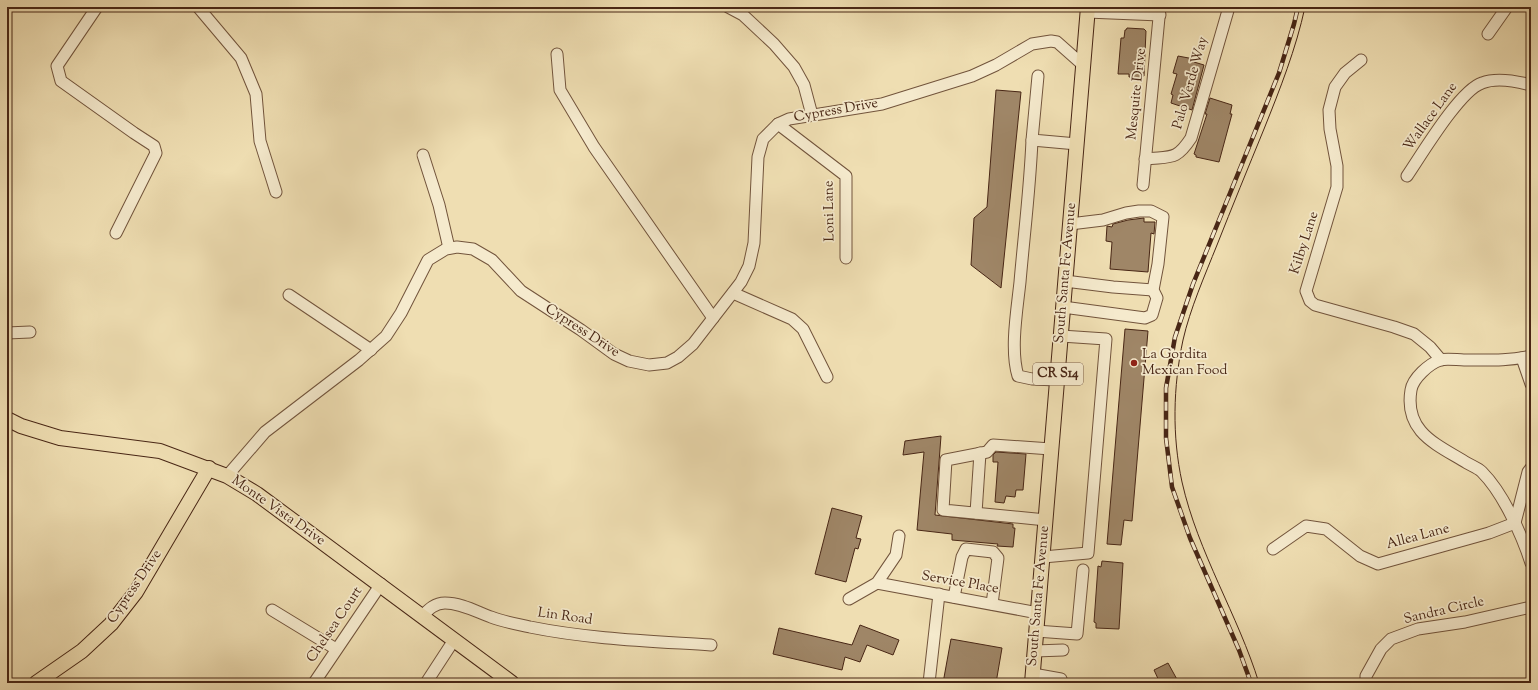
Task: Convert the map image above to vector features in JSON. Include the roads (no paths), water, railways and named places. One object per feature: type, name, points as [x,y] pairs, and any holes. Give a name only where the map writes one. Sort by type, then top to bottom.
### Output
[{"type":"main road","name":"South Santa Fe Avenue","points":[[1032,678],[1088,10]]},
{"type":"main road","name":"Monte Vista Drive","points":[[7,419],[21,426],[60,438],[160,451],[209,468],[227,476],[258,494],[381,584],[512,683]]},
{"type":"main road","name":"Cypress Drive","points":[[36,683],[82,651],[111,624],[136,592],[209,468]]},
{"type":"street","points":[[97,7],[56,66],[61,81],[154,146],[156,153],[116,233]]},
{"type":"street","points":[[198,7],[241,58],[256,94],[260,141],[276,192]]},
{"type":"street","points":[[728,7],[743,15],[774,44],[794,67],[804,85],[812,115]]},
{"type":"street","name":"Palo Verde Way","points":[[1145,159],[1176,156],[1183,150],[1191,138],[1229,7]]},
{"type":"street","points":[[1488,34],[1507,7]]},
{"type":"street","points":[[1088,10],[1160,11]]},
{"type":"street","name":"Mesquite Drive","points":[[1143,184],[1160,11]]},
{"type":"street","name":"Cypress Drive","points":[[449,248],[457,247],[473,249],[492,260],[520,291],[582,330],[614,354],[629,361],[649,365],[667,363],[678,357],[693,344],[741,282],[749,266],[754,243],[758,157],[763,139],[778,124],[789,119],[882,104],[980,72],[996,65],[1025,47],[1040,42],[1051,40],[1062,45],[1083,65]]},
{"type":"street","points":[[556,54],[560,90],[594,147],[713,318]]},
{"type":"street","name":"Kilby Lane","points":[[1361,60],[1345,73],[1336,87],[1329,110],[1330,129],[1337,166],[1338,187],[1306,291],[1310,301],[1315,305],[1394,326],[1414,334],[1441,360]]},
{"type":"street","points":[[1038,76],[1016,322],[1015,366],[1018,376],[1032,380],[1057,380]]},
{"type":"street","name":"Wallace Lane","points":[[1407,176],[1470,88],[1482,82],[1499,80],[1531,85]]},
{"type":"street","name":"Loni Lane","points":[[778,124],[846,176],[846,258]]},
{"type":"street","points":[[1032,140],[1077,144]]},
{"type":"street","points":[[227,476],[265,432],[359,360],[386,336],[402,313],[428,260],[449,248],[439,205],[423,155]]},
{"type":"street","points":[[1063,308],[1145,318],[1152,315],[1157,298],[1153,290],[1158,264],[1163,217],[1151,211],[1126,214],[1103,220],[1070,224]]},
{"type":"street","points":[[1065,281],[1153,290]]},
{"type":"street","points":[[733,293],[792,319],[803,329],[827,377]]},
{"type":"street","points":[[289,294],[371,350]]},
{"type":"street","points":[[7,333],[30,332]]},
{"type":"street","points":[[1043,557],[1088,553],[1106,339],[1061,336]]},
{"type":"street","points":[[1531,384],[1526,357],[1441,360],[1428,368],[1412,385],[1410,410],[1420,431],[1430,440],[1482,472],[1495,489],[1515,523],[1531,563]]},
{"type":"street","points":[[1046,520],[943,510],[946,460],[987,452],[993,445],[1051,449]]},
{"type":"street","points":[[976,513],[980,453]]},
{"type":"street","points":[[1515,523],[1528,472],[1531,468]]},
{"type":"street","name":"Allea Lane","points":[[1273,549],[1306,526],[1326,529],[1360,556],[1378,564],[1489,533],[1515,523]]},
{"type":"street","points":[[849,598],[877,583],[896,555],[899,536]]},
{"type":"street","points":[[954,597],[962,557],[966,549],[993,552],[998,558],[992,604]]},
{"type":"street","points":[[1036,631],[1077,634],[1083,570]]},
{"type":"street","name":"Service Place","points":[[877,583],[1038,612]]},
{"type":"street","name":"Chelsea Court","points":[[314,683],[381,584]]},
{"type":"street","points":[[929,683],[939,594]]},
{"type":"street","name":"Lin Road","points":[[422,616],[429,608],[436,604],[446,603],[461,606],[505,622],[548,630],[616,638],[710,645]]},
{"type":"street","name":"Sandra Circle","points":[[1366,683],[1366,676],[1381,649],[1391,640],[1418,629],[1465,622],[1531,607]]},
{"type":"street","points":[[272,610],[336,649]]},
{"type":"street","points":[[426,683],[454,640]]},
{"type":"street","points":[[1035,651],[1063,650]]},
{"type":"street","points":[[1032,678],[1062,679]]},
{"type":"tram line","points":[[1259,683],[1240,633],[1198,534],[1182,482],[1175,429],[1177,376],[1183,340],[1190,316],[1282,84],[1297,38],[1305,7]]},
{"type":"railway","points":[[1251,683],[1239,650],[1190,538],[1172,487],[1166,438],[1166,388],[1175,337],[1193,284],[1279,73],[1298,7]]},
{"type":"place","name":"La Gordita Mexican Food","points":[[1134,363]]}]
